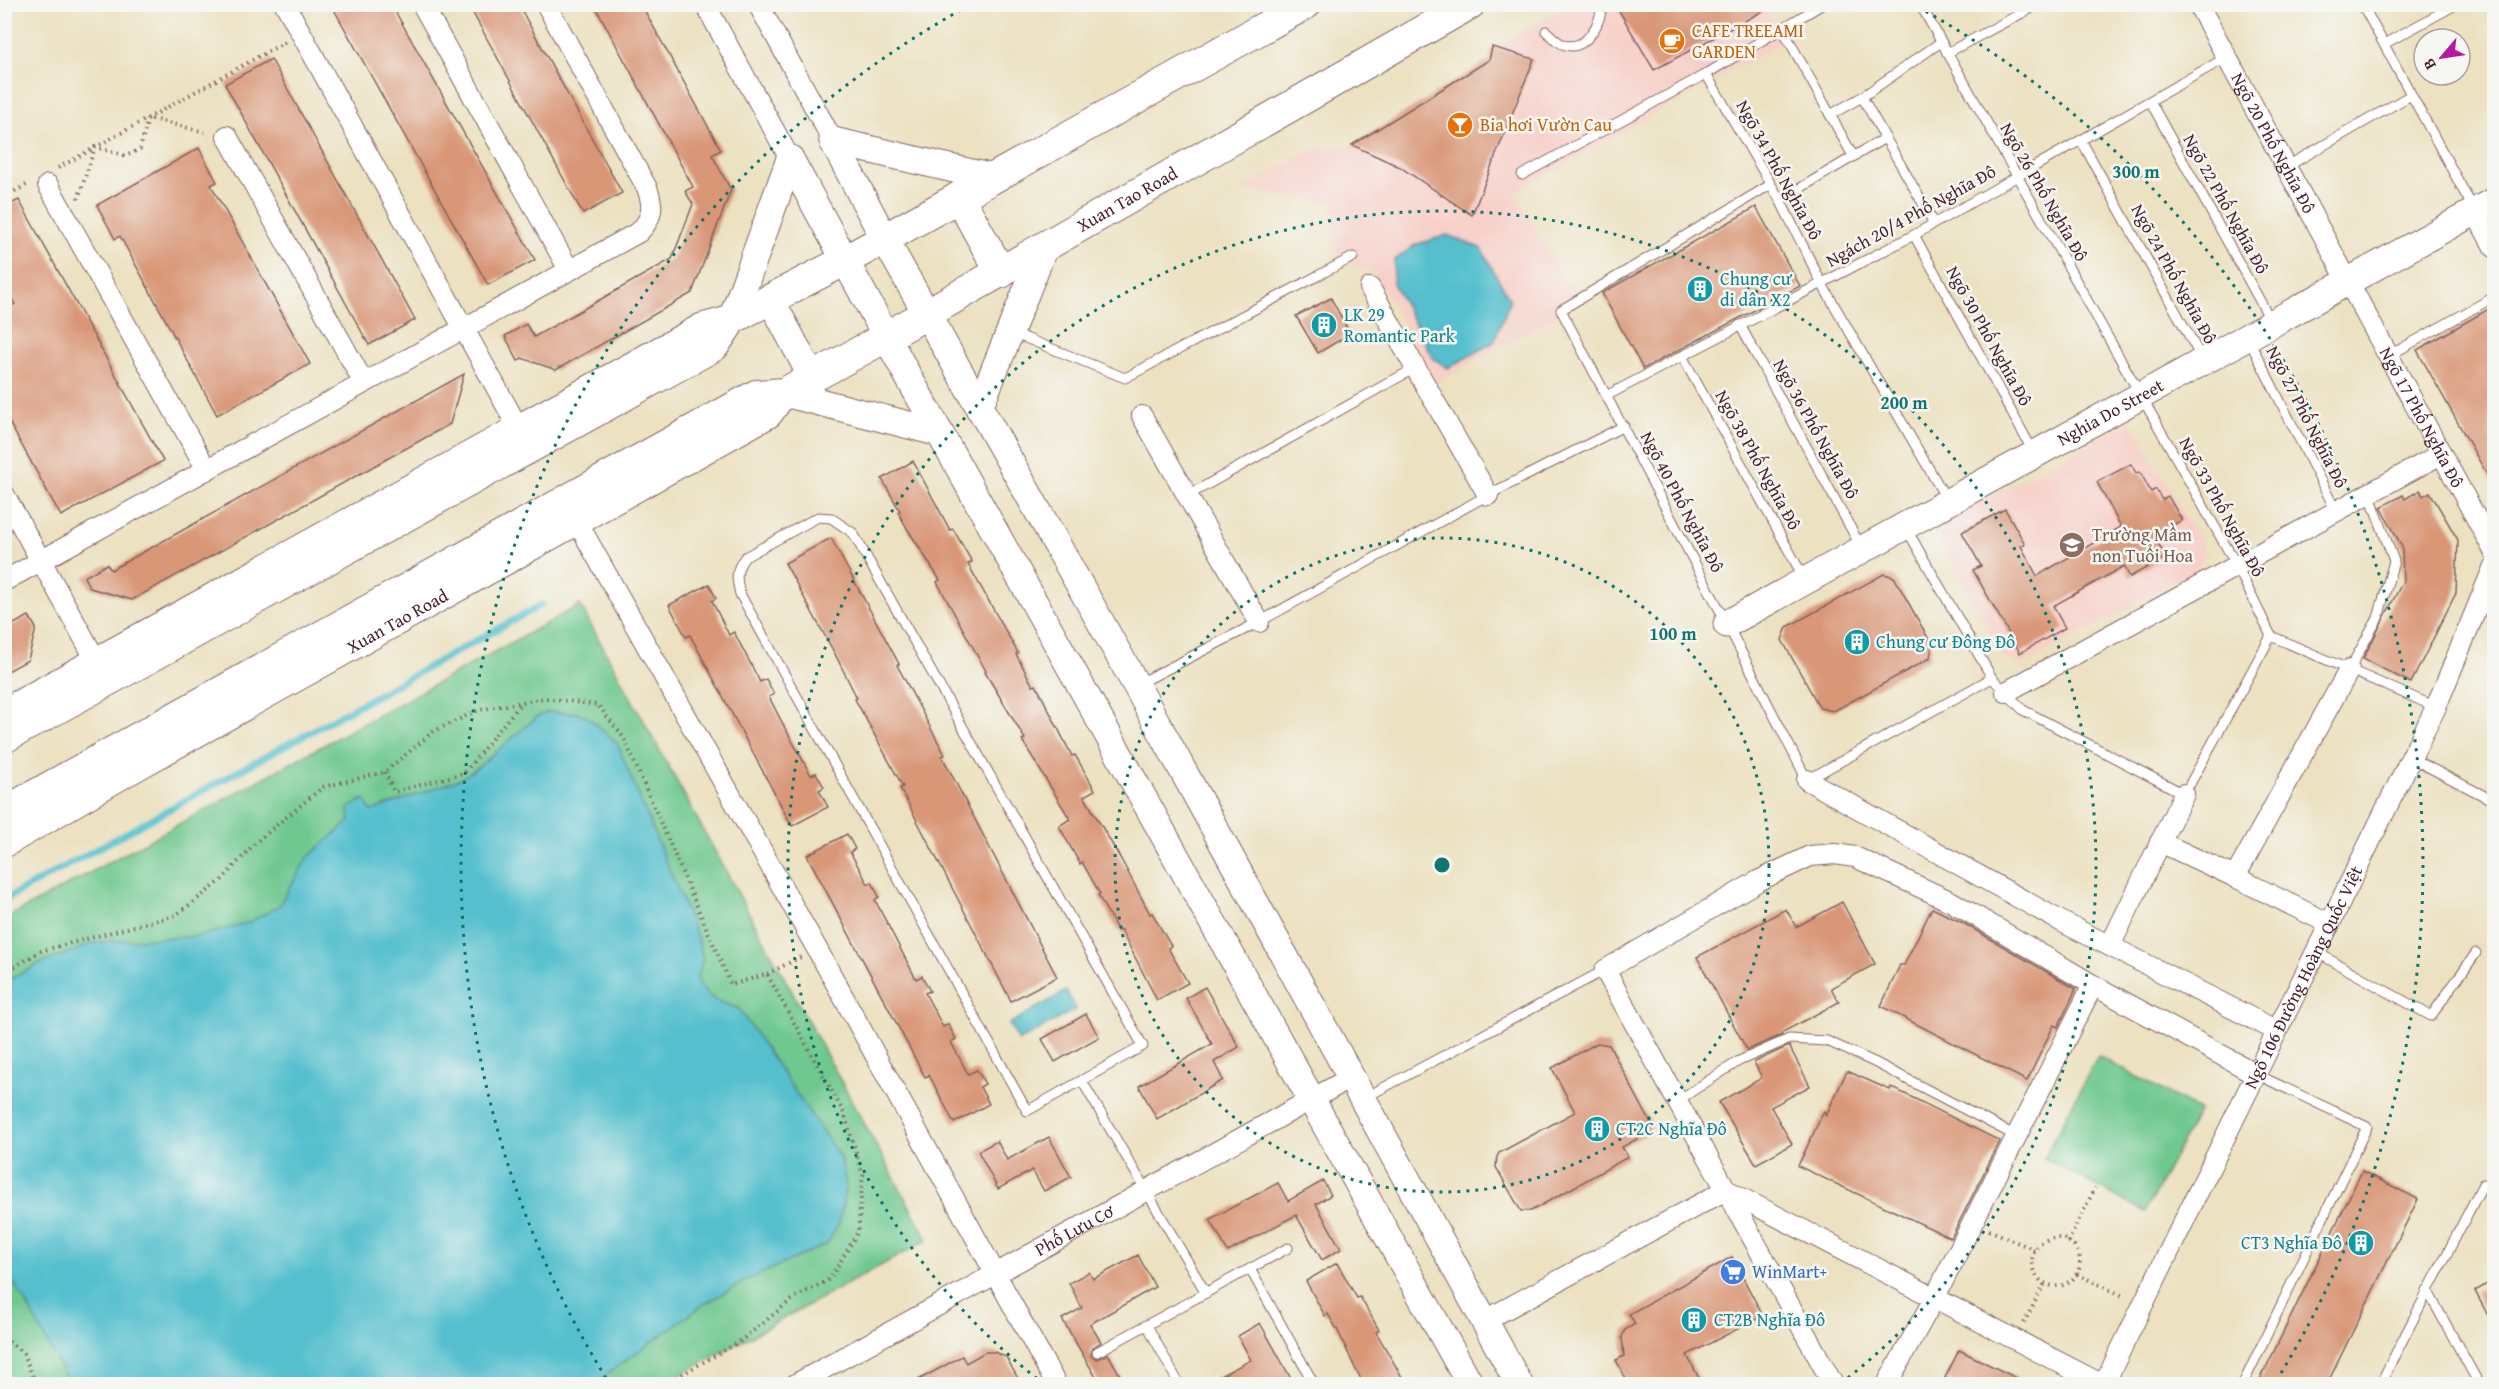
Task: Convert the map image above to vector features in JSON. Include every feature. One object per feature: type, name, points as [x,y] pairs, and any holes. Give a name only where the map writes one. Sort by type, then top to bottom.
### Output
[{"type":"main road","points":[[4,738],[102,671],[524,438],[714,346],[732,319],[846,260],[1306,4]]},
{"type":"main road","name":"Xuan Tao Road","points":[[4,812],[571,512],[756,395],[784,393],[886,338],[1470,4]]},
{"type":"main road","points":[[959,197],[1001,273]]},
{"type":"street","points":[[285,4],[524,438]]},
{"type":"street","points":[[422,4],[569,270]]},
{"type":"street","points":[[4,581],[639,232],[647,224],[652,213],[652,201],[546,4]]},
{"type":"street","points":[[705,4],[846,260],[886,338],[1470,1384]]},
{"type":"street","points":[[758,4],[884,238],[1136,685],[1519,1384]]},
{"type":"street","name":"Ngõ 20 Phố Nghĩa Đô","points":[[2198,4],[2348,282]]},
{"type":"street","points":[[227,136],[364,383]]},
{"type":"street","points":[[833,141],[993,178]]},
{"type":"street","points":[[732,319],[790,159]]},
{"type":"street","points":[[45,179],[207,470]]},
{"type":"street","points":[[2485,206],[2494,247]]},
{"type":"street","name":"Nghia Do Street","points":[[1727,624],[2485,206]]},
{"type":"street","points":[[979,408],[1043,250]]},
{"type":"street","name":"Ngõ 17 Phố Nghĩa Đô","points":[[2348,282],[2494,551]]},
{"type":"street","points":[[1370,288],[1488,495]]},
{"type":"street","points":[[771,300],[812,377]]},
{"type":"street","points":[[784,393],[940,433]]},
{"type":"street","points":[[1142,416],[1259,622]]},
{"type":"street","points":[[1999,685],[2237,566],[2441,454]]},
{"type":"street","points":[[4,494],[102,671],[4,712]]},
{"type":"street","points":[[571,512],[817,949],[1056,1384]]},
{"type":"street","name":"Xuan Tao Road","points":[[4,844],[571,512]]},
{"type":"street","name":"Ngõ 106 Đường Hoàng Quốc Việt","points":[[2103,1384],[2436,707],[2494,566]]},
{"type":"street","points":[[2235,877],[2349,670]]},
{"type":"street","points":[[1807,780],[2064,923],[2277,1031]]},
{"type":"street","points":[[2110,946],[2187,789]]},
{"type":"street","points":[[2160,842],[2330,924]]},
{"type":"street","points":[[1833,1384],[1605,970],[1758,881],[1809,856],[1855,857],[1952,902],[2093,985],[2256,1074]]},
{"type":"street","points":[[1887,1384],[1935,1297],[2093,985]]},
{"type":"street","name":"Phố Lưu Cơ","points":[[796,1384],[1310,1100],[1358,1088]]},
{"type":"street","points":[[1484,1321],[1726,1190]]},
{"type":"street","points":[[1726,1190],[2103,1384]]},
{"type":"lane","points":[[1546,31],[1561,44],[1576,45],[1586,39],[1597,25],[1602,4]]},
{"type":"lane","points":[[1522,175],[1706,74],[1823,4]]},
{"type":"lane","name":"Ngõ 26 Phố Nghĩa Đô","points":[[1920,4],[2141,396]]},
{"type":"lane","points":[[1947,53],[2039,4]]},
{"type":"lane","points":[[2362,4],[2411,95],[2485,206]]},
{"type":"lane","points":[[2384,44],[2457,4]]},
{"type":"lane","points":[[1782,28],[1853,156]]},
{"type":"lane","points":[[1830,115],[1862,97],[1941,42]]},
{"type":"lane","name":"Ngách 20/4 Phố Nghĩa Đô","points":[[1606,396],[1914,235],[2227,57]]},
{"type":"lane","name":"Ngõ 34 Phố Nghĩa Đô","points":[[1706,74],[1780,200],[1822,284],[1948,502]]},
{"type":"lane","points":[[2286,167],[2411,95]]},
{"type":"lane","points":[[1862,97],[1935,223]]},
{"type":"lane","name":"Ngõ 22 Phố Nghĩa Đô","points":[[2150,101],[2273,323]]},
{"type":"lane","points":[[1780,200],[1885,138]]},
{"type":"lane","name":"Ngõ 24 Phố Nghĩa Đô","points":[[2081,140],[2203,362]]},
{"type":"lane","name":"Ngõ 40 Phố Nghĩa Đô","points":[[1770,185],[1561,310],[1624,426],[1807,780]]},
{"type":"lane","name":"Ngõ 30 Phố Nghĩa Đô","points":[[1914,235],[2035,454]]},
{"type":"lane","points":[[1010,332],[1125,378],[1353,257]]},
{"type":"lane","points":[[2388,356],[2494,297]]},
{"type":"lane","name":"Ngõ 36 Phố Nghĩa Đô","points":[[1740,325],[1863,549]]},
{"type":"lane","name":"Ngõ 27 Phố Nghĩa Đô","points":[[2248,337],[2336,511]]},
{"type":"lane","name":"Ngõ 38 Phố Nghĩa Đô","points":[[1682,356],[1805,581]]},
{"type":"lane","points":[[1187,496],[1415,368]]},
{"type":"lane","name":"Ngõ 33 Phố Nghĩa Đô","points":[[2141,396],[2237,566],[2271,636]]},
{"type":"lane","points":[[1136,685],[1259,622],[1488,495],[1624,426]]},
{"type":"lane","points":[[2349,670],[2378,618],[2394,561],[2369,493]]},
{"type":"lane","points":[[818,517],[831,518],[853,533],[1143,1046],[1082,1081],[1027,1111],[741,594],[736,578],[737,568],[745,557],[818,517]]},
{"type":"lane","points":[[1905,526],[1999,685],[2023,710],[2187,789],[2271,636],[2436,707]]},
{"type":"lane","points":[[1807,780],[1999,685]]},
{"type":"lane","points":[[2411,758],[2494,801]]},
{"type":"lane","points":[[2316,952],[2431,1016],[2476,953]]},
{"type":"lane","points":[[1358,1088],[1605,970]]},
{"type":"lane","points":[[1677,1101],[1739,1061],[1789,1039],[1827,1041],[1874,1062],[2016,1136]]},
{"type":"lane","points":[[2243,1384],[2367,1127],[2256,1074]]},
{"type":"lane","points":[[1082,1081],[1206,1293]]},
{"type":"lane","points":[[2380,1384],[2482,1184],[2494,1190]]},
{"type":"lane","points":[[1097,1352],[1288,1248]]},
{"type":"lane","points":[[1250,1269],[1314,1384]]},
{"type":"lane","points":[[2427,1290],[2479,1384]]},
{"type":"lane","points":[[1147,1325],[1179,1384]]},
{"type":"path","points":[[4,197],[45,179],[95,147],[288,41]]},
{"type":"path","points":[[148,118],[227,136]]},
{"type":"path","points":[[95,147],[126,156],[140,149],[148,118]]},
{"type":"path","points":[[75,205],[95,147]]},
{"type":"path","points":[[4,973],[41,951],[176,915],[220,881],[255,843],[323,787],[385,772],[434,731],[478,710],[544,698],[598,705],[624,738],[731,985],[767,974],[817,949]]},
{"type":"path","points":[[385,772],[394,792],[464,773],[522,702]]},
{"type":"path","points":[[665,1384],[740,1342],[794,1298],[830,1280],[858,1232],[863,1174],[844,1113],[767,974]]},
{"type":"path","points":[[2068,1242],[2095,1188]]},
{"type":"path","points":[[1972,1222],[2035,1251]]},
{"type":"path","points":[[2056,1238],[2068,1242],[2077,1250],[2079,1258],[2077,1274],[2064,1285],[2056,1286],[2045,1283],[2033,1267],[2035,1251],[2048,1240],[2056,1238]]},
{"type":"path","points":[[2077,1274],[2142,1306]]},
{"type":"path","points":[[2016,1340],[2045,1283]]},
{"type":"path","points":[[4,1338],[22,1353],[36,1384]]},
{"type":"shaded area","points":[[1572,5],[1763,5],[1784,41],[1515,192],[1577,304],[1436,383],[1375,274],[1336,258],[1333,203],[1242,189],[1313,148],[1352,145],[1489,60],[1492,47]]},
{"type":"shaded area","name":"Trường Mầm non Tuổi Hoa","points":[[2131,421],[2205,551],[2198,569],[2024,664],[2005,660],[1939,540],[1944,522]]},
{"type":"green space","points":[[580,605],[928,1240],[663,1384],[5,1384],[5,919]]},
{"type":"green space","points":[[2098,1056],[2199,1110],[2145,1212],[2044,1158]]},
{"type":"water","points":[[1447,235],[1481,248],[1510,300],[1494,342],[1448,368],[1433,358],[1393,283],[1394,261],[1415,245]]},
{"type":"water","points":[[547,712],[576,713],[586,716],[617,743],[696,934],[703,959],[697,979],[713,999],[738,1008],[841,1159],[846,1186],[839,1223],[827,1244],[747,1280],[706,1303],[593,1384],[69,1384],[26,1302],[5,1271],[5,982],[37,965],[97,942],[200,936],[250,922],[279,906],[307,858],[350,821],[349,808],[364,799],[371,811],[460,779],[477,768],[537,717]]},
{"type":"water","points":[[1066,991],[1076,1009],[1019,1041],[1009,1024]]},
{"type":"building","points":[[331,4],[391,4],[535,260],[488,285]]},
{"type":"building","points":[[468,4],[518,4],[622,193],[583,214]]},
{"type":"building","points":[[594,4],[641,4],[721,150],[712,155],[731,190],[692,293],[556,370],[522,358],[518,361],[505,336],[526,324],[534,337],[672,259],[693,204],[685,191],[693,187]]},
{"type":"building","name":"CAFE TREEAMI GARDEN","points":[[1615,4],[1776,4],[1654,70]]},
{"type":"building","points":[[1492,47],[1534,59],[1472,215],[1400,167],[1352,145],[1489,60]]},
{"type":"building","points":[[271,59],[415,320],[369,345],[225,84]]},
{"type":"building","points":[[199,148],[217,182],[211,185],[310,364],[217,415],[120,236],[115,239],[97,205]]},
{"type":"building","points":[[19,200],[163,461],[61,516],[4,413],[4,310],[15,304],[4,284],[4,207]]},
{"type":"building","name":"Chung cư di dân X2","points":[[1756,207],[1800,286],[1643,369],[1602,293]]},
{"type":"building","name":"LK 29 Romantic Park","points":[[1331,298],[1350,334],[1318,353],[1296,316]]},
{"type":"building","points":[[2494,306],[2494,487],[2417,350]]},
{"type":"building","points":[[464,374],[450,424],[132,600],[90,588],[84,577],[107,564],[111,570]]},
{"type":"building","points":[[913,461],[950,530],[953,529],[972,562],[968,564],[1018,653],[1016,654],[1033,686],[1036,685],[1072,756],[1075,755],[1095,790],[1084,796],[1150,914],[1152,913],[1171,946],[1168,948],[1188,983],[1157,1000],[1121,930],[1118,931],[1098,895],[1100,894],[1059,826],[1070,819],[1022,740],[1025,739],[985,672],[937,582],[940,580],[908,530],[882,479]]},
{"type":"building","points":[[2131,464],[2136,473],[2140,472],[2151,492],[2156,489],[2162,500],[2168,496],[2182,520],[2154,536],[2166,557],[2130,577],[2124,566],[2053,606],[2065,628],[2020,653],[1973,570],[1981,566],[1962,532],[2005,509],[2025,544],[2021,546],[2037,576],[2121,527],[2097,482]]},
{"type":"building","points":[[2420,490],[2423,496],[2430,492],[2458,540],[2456,593],[2411,683],[2363,659],[2403,581],[2402,547],[2381,507],[2403,495],[2405,499]]},
{"type":"building","points":[[831,538],[899,664],[897,665],[945,755],[942,756],[1057,977],[1011,1001],[900,788],[903,787],[855,699],[857,698],[835,654],[785,563]]},
{"type":"building","name":"Chung cư Đông Đô","points":[[1884,574],[1894,577],[1932,645],[1930,658],[1834,711],[1820,708],[1782,640],[1787,627]]},
{"type":"building","points":[[709,584],[716,598],[712,601],[729,635],[734,632],[760,682],[766,679],[774,694],[769,697],[785,728],[811,775],[816,773],[824,787],[819,790],[828,807],[792,826],[690,635],[686,637],[669,605]]},
{"type":"building","points":[[29,616],[36,628],[28,660],[4,673],[4,629]]},
{"type":"building","points":[[847,834],[855,849],[850,852],[868,884],[872,882],[879,897],[875,900],[916,979],[922,976],[930,991],[925,993],[943,1027],[948,1024],[956,1039],[951,1042],[968,1074],[977,1070],[985,1084],[980,1087],[989,1104],[954,1123],[929,1075],[925,1077],[807,855]]},
{"type":"building","points":[[1842,902],[1875,964],[1831,988],[1839,1002],[1781,1033],[1782,1035],[1747,1050],[1697,957],[1786,909],[1796,927]]},
{"type":"building","points":[[1932,908],[1963,923],[2076,989],[2058,1027],[2054,1025],[2027,1081],[1881,1006],[1900,965],[1904,965]]},
{"type":"building","points":[[1205,987],[1239,1047],[1214,1062],[1223,1080],[1157,1119],[1139,1086],[1212,1044],[1186,998]]},
{"type":"building","points":[[1086,1014],[1099,1037],[1055,1062],[1042,1039]]},
{"type":"building","name":"CT2C Nghĩa Đô","points":[[1597,1043],[1609,1045],[1652,1125],[1648,1133],[1622,1147],[1628,1157],[1531,1211],[1521,1211],[1496,1167],[1497,1157],[1499,1153],[1575,1112],[1552,1068]]},
{"type":"building","points":[[1789,1046],[1810,1086],[1771,1107],[1792,1144],[1756,1164],[1719,1102],[1762,1078],[1754,1062]]},
{"type":"building","points":[[1847,1071],[1890,1090],[1891,1087],[2000,1141],[1951,1238],[1798,1166],[1824,1111],[1826,1115]]},
{"type":"building","points":[[1049,1137],[1071,1177],[1044,1191],[1032,1170],[998,1189],[978,1151],[997,1141],[1007,1160]]},
{"type":"building","name":"CT3 Nghĩa Đô","points":[[2362,1171],[2418,1199],[2327,1384],[2258,1384]]},
{"type":"building","points":[[1323,1181],[1331,1195],[1316,1204],[1341,1249],[1322,1260],[1296,1215],[1228,1252],[1210,1219],[1278,1183],[1288,1201]]},
{"type":"building","points":[[1138,1255],[1155,1287],[1090,1324],[1101,1342],[1092,1348],[1091,1356],[1097,1359],[1108,1354],[1125,1384],[1100,1384],[1062,1319],[1082,1308],[1069,1283],[1089,1272],[1093,1279]]},
{"type":"building","name":"CT2B Nghĩa Đô","points":[[1732,1257],[1763,1316],[1687,1355],[1702,1384],[1629,1384],[1616,1360],[1624,1356],[1622,1337],[1625,1330],[1635,1324],[1629,1314]]},
{"type":"building","points":[[1337,1263],[1379,1330],[1376,1332],[1406,1384],[1364,1384],[1338,1331],[1328,1314],[1325,1316],[1306,1281]]},
{"type":"building","points":[[2494,1280],[2494,1327],[2475,1291]]},
{"type":"building","points":[[1260,1323],[1294,1384],[1205,1384],[1251,1360],[1238,1336]]},
{"type":"building","points":[[1959,1350],[2029,1384],[1958,1384],[1945,1378]]},
{"type":"building","points":[[985,1352],[994,1352],[1006,1357],[1021,1384],[911,1384],[962,1356],[966,1363]]},
{"type":"waterway","points":[[4,900],[541,605]]},
{"type":"place","name":"CAFE TREEAMI GARDEN","points":[[1672,41]]},
{"type":"place","name":"Bia hơi Vườn Cau","points":[[1460,125]]},
{"type":"place","name":"Chung cư di dân X2","points":[[1700,289]]},
{"type":"place","name":"LK 29 Romantic Park","points":[[1324,325]]},
{"type":"place","name":"Trường Mầm non Tuổi Hoa","points":[[2072,545]]},
{"type":"place","name":"Chung cư Đông Đô","points":[[1857,642]]},
{"type":"place","name":"CT2C Nghĩa Đô","points":[[1597,1129]]},
{"type":"place","name":"CT3 Nghĩa Đô","points":[[2361,1243]]},
{"type":"place","name":"WinMart+","points":[[1733,1272]]},
{"type":"place","name":"CT2B Nghĩa Đô","points":[[1694,1320]]}]
